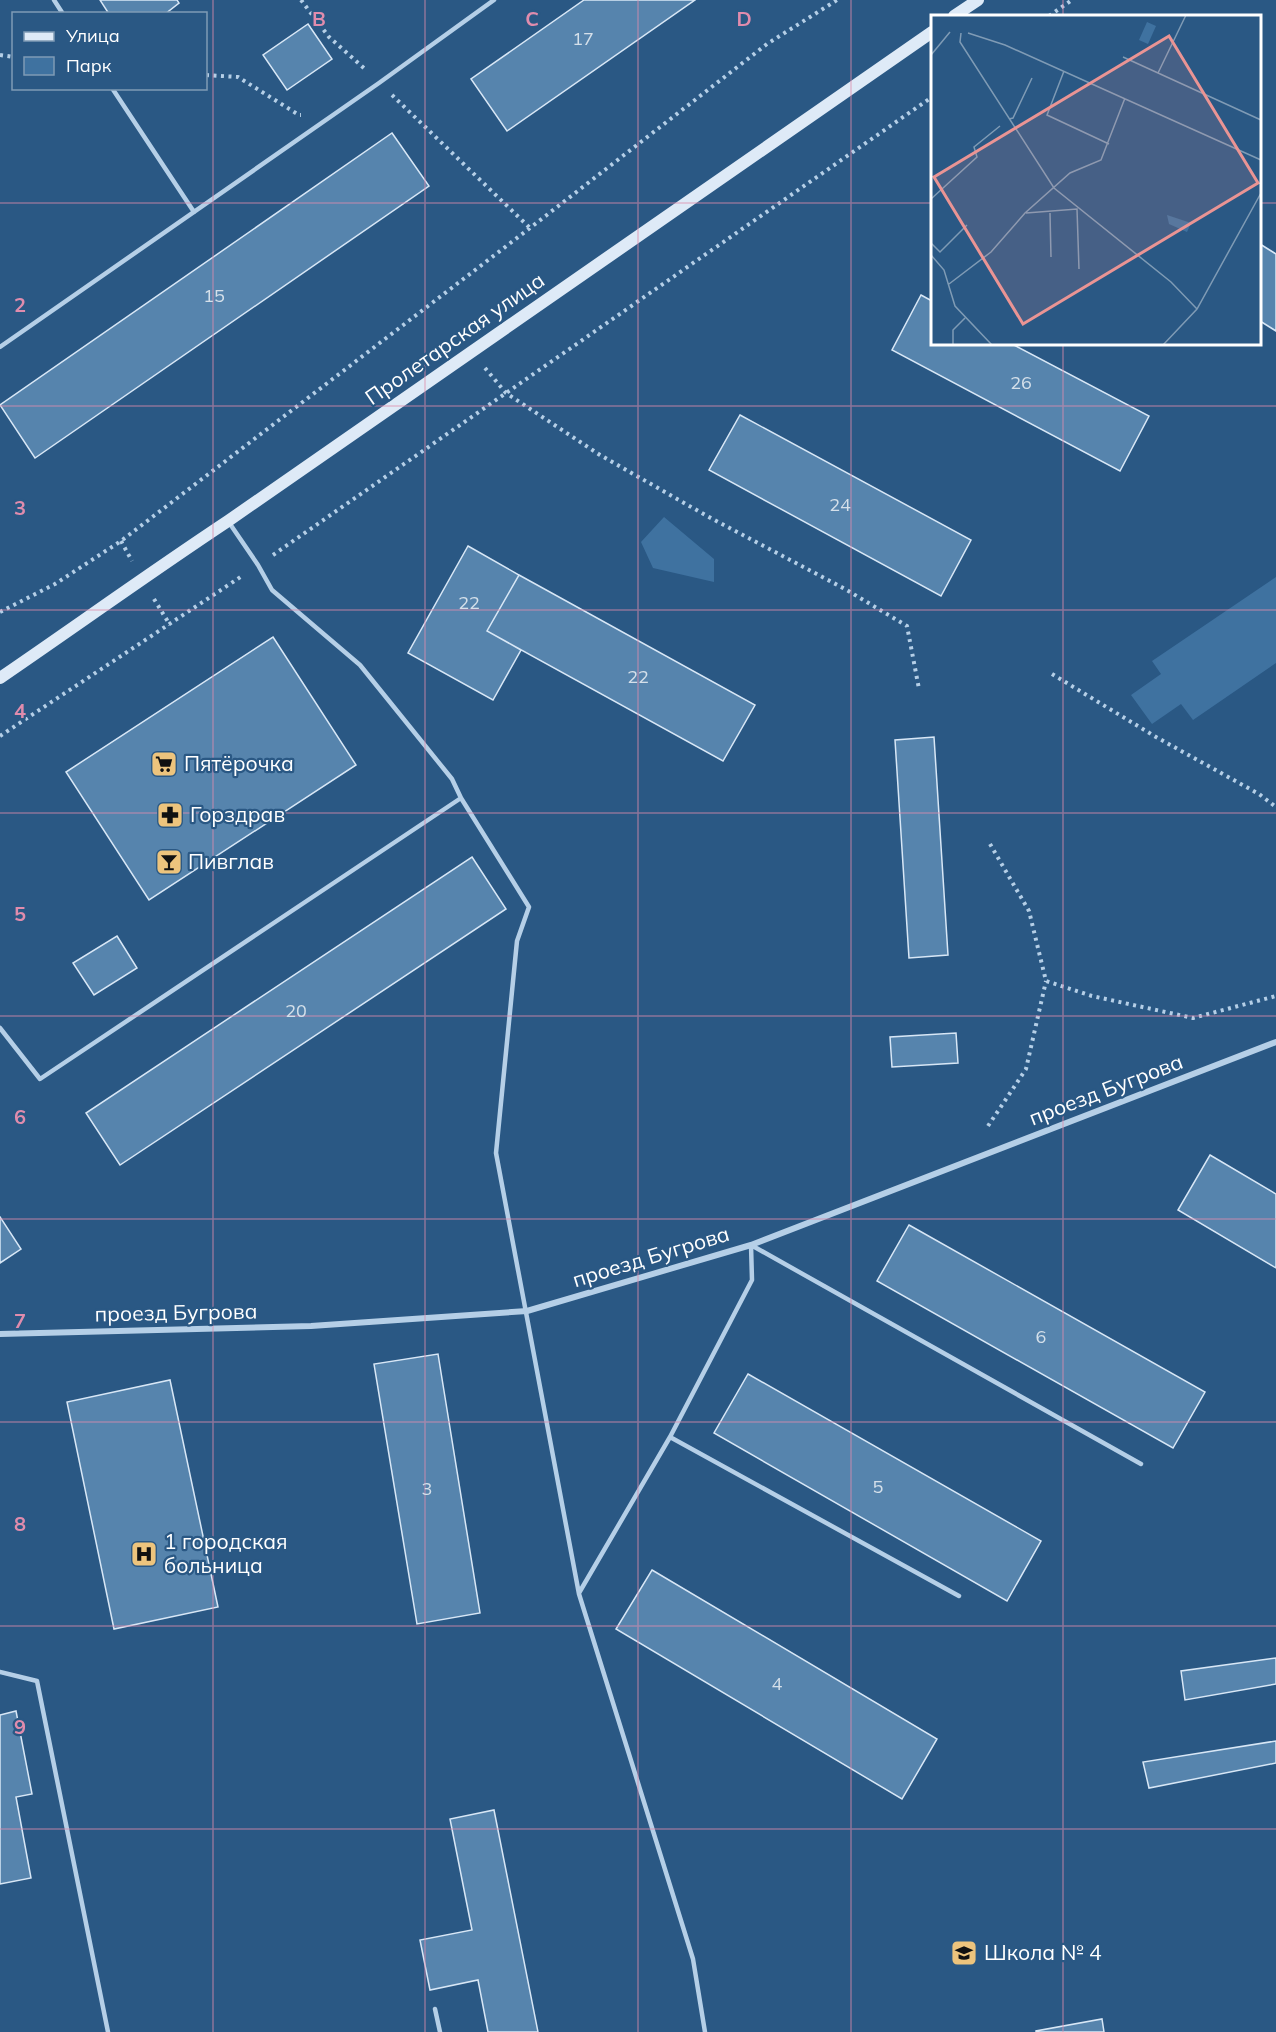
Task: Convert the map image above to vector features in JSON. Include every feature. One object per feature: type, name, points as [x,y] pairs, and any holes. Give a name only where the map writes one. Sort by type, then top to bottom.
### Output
[{"type":"main road","points":[[956,15],[978,0]]},
{"type":"main road","name":"Пролетарская улица","points":[[0,678],[931,33]]},
{"type":"street","name":"проезд Бугрова","points":[[0,1334],[310,1326],[527,1311],[751,1245],[1276,1042]]},
{"type":"lane","points":[[0,347],[379,83],[494,0]]},
{"type":"lane","points":[[113,90],[194,212]]},
{"type":"lane","points":[[228,521],[272,590],[360,665],[452,779],[461,798],[529,907],[517,941],[496,1153],[579,1594],[693,1959],[705,2032]]},
{"type":"lane","points":[[0,1028],[40,1079],[461,798]]},
{"type":"lane","points":[[579,1594],[670,1437],[752,1280],[751,1245]]},
{"type":"lane","points":[[751,1245],[1141,1464]]},
{"type":"lane","points":[[670,1437],[959,1596]]},
{"type":"lane","points":[[0,1672],[37,1681],[108,2032]]},
{"type":"lane","points":[[435,2009],[440,2032]]},
{"type":"path","points":[[300,0],[329,37],[530,228]]},
{"type":"path","points":[[0,612],[55,584],[121,541],[767,44],[837,0]]},
{"type":"path","points":[[1050,15],[1072,0]]},
{"type":"path","points":[[207,75],[238,77],[299,116],[309,111]]},
{"type":"path","points":[[0,736],[258,565],[931,98]]},
{"type":"path","points":[[472,351],[506,393],[600,455],[908,626],[919,689]]},
{"type":"path","points":[[1052,674],[1156,737],[1259,794],[1276,807]]},
{"type":"path","points":[[988,1126],[1026,1069],[1046,981],[1029,911],[990,844]]},
{"type":"path","points":[[1046,981],[1092,996],[1193,1018],[1276,996]]},
{"type":"green space","points":[[664,517],[714,559],[714,582],[653,568],[641,542]]},
{"type":"green space","points":[[1276,577],[1276,663],[1193,720],[1181,704],[1152,724],[1131,695],[1161,674],[1152,661]]},
{"type":"building","points":[[100,0],[177,0],[179,3],[168,12],[108,12]]},
{"type":"building","points":[[584,0],[695,0],[507,131],[471,79]]},
{"type":"building","points":[[308,24],[332,59],[287,90],[263,55]]},
{"type":"building","points":[[392,133],[429,186],[35,458],[0,405]]},
{"type":"building","points":[[1261,245],[1276,254],[1276,331],[1261,322]]},
{"type":"building","points":[[921,295],[931,300],[931,345],[1014,345],[1149,416],[1120,471],[892,350]]},
{"type":"building","points":[[740,415],[971,540],[941,596],[709,470]]},
{"type":"building","points":[[468,546],[519,575],[487,631],[521,650],[493,700],[408,653]]},
{"type":"building","points":[[519,575],[755,705],[723,761],[487,631]]},
{"type":"building","points":[[273,637],[356,765],[149,900],[66,772]]},
{"type":"building","points":[[934,737],[948,955],[909,958],[895,740]]},
{"type":"building","points":[[472,857],[506,909],[120,1165],[86,1113]]},
{"type":"building","points":[[117,936],[137,968],[94,995],[73,963]]},
{"type":"building","points":[[956,1033],[958,1063],[892,1067],[890,1037]]},
{"type":"building","points":[[1210,1155],[1276,1194],[1276,1268],[1178,1210]]},
{"type":"building","points":[[0,1217],[21,1249],[0,1263]]},
{"type":"building","points":[[909,1225],[1205,1392],[1173,1448],[877,1281]]},
{"type":"building","points":[[438,1354],[480,1613],[417,1624],[374,1364]]},
{"type":"building","points":[[748,1374],[1041,1541],[1007,1601],[714,1433]]},
{"type":"building","points":[[170,1380],[218,1607],[114,1629],[67,1402]]},
{"type":"building","points":[[652,1570],[937,1739],[902,1799],[616,1629]]},
{"type":"building","points":[[1276,1658],[1276,1684],[1185,1700],[1181,1671]]},
{"type":"building","points":[[16,1711],[32,1794],[16,1797],[31,1878],[0,1884],[0,1715]]},
{"type":"building","points":[[1276,1741],[1276,1763],[1149,1788],[1143,1762]]},
{"type":"building","points":[[494,1810],[538,2032],[488,2032],[478,1980],[430,1990],[420,1940],[472,1930],[450,1819]]},
{"type":"building","points":[[1102,2019],[1104,2032],[1036,2032],[1036,2031]]},
{"type":"place","name":"Пятёрочка","points":[[164,764]]},
{"type":"place","name":"Горздрав","points":[[170,815]]},
{"type":"place","name":"Пивглав","points":[[169,862]]},
{"type":"place","name":"1 городская больница","points":[[144,1554]]},
{"type":"place","name":"Школа № 4","points":[[964,1953]]}]
